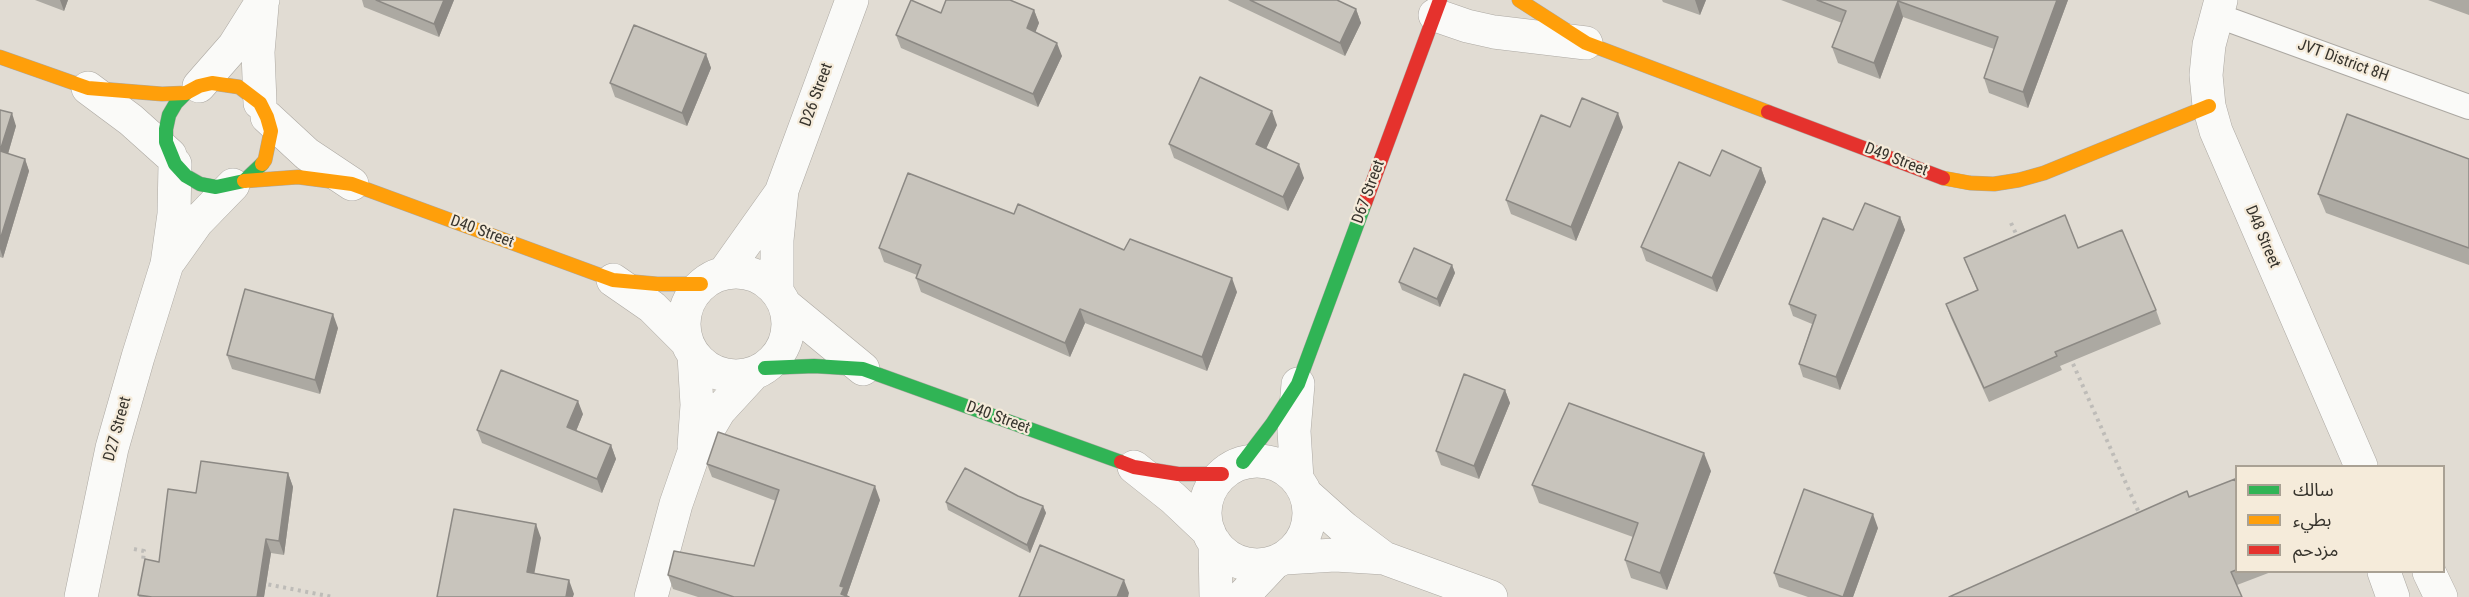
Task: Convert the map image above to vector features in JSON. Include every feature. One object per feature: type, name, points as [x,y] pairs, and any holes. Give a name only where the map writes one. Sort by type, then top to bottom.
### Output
[{"type":"street","name":"D26 Street","points":[[780,298],[777,240],[782,190],[852,0]]},
{"type":"street","name":"D49 Street","points":[[1519,0],[1586,43],[1947,179],[1994,184],[2019,180],[2043,173],[2209,106]]},
{"type":"street","points":[[172,160],[166,129],[169,115],[176,103],[193,89],[234,46],[263,1]]},
{"type":"street","points":[[88,88],[131,120],[186,176],[200,184],[216,187],[238,183],[255,172],[265,160],[271,131],[264,110],[259,44],[263,1]]},
{"type":"street","name":"D49 Street","points":[[1437,8],[1467,26],[1494,32],[1586,43]]},
{"type":"street","name":"D67 Street","points":[[1302,487],[1294,431],[1298,384],[1437,8]]},
{"type":"street","name":"D48 Street","points":[[2219,8],[2209,45],[2206,75],[2209,106],[2223,147],[2361,465]]},
{"type":"street","points":[[0,57],[88,88],[137,93],[193,89],[212,83],[239,87],[251,93],[264,110]]},
{"type":"street","name":"D40 Street","points":[[264,110],[307,154],[352,184]]},
{"type":"street","name":"D27 Street","points":[[81,597],[112,448],[167,264],[174,214],[172,160]]},
{"type":"street","name":"D40 Street","points":[[238,183],[298,177],[352,184],[613,280],[652,307],[690,348]]},
{"type":"street","name":"D27 Street","points":[[167,264],[197,222],[238,183]]},
{"type":"street","name":"D26 Street","points":[[712,279],[782,190]]},
{"type":"street","points":[[651,597],[676,504],[693,455],[719,411],[781,350],[786,339],[788,316],[780,298],[758,277],[747,273],[712,279],[687,304],[683,329],[690,348],[697,405],[693,455]]},
{"type":"street","name":"D40 Street","points":[[613,280],[657,284],[712,279]]},
{"type":"street","name":"D40 Street","points":[[780,298],[816,332],[863,369]]},
{"type":"street","points":[[690,348],[711,369],[722,374],[733,376],[760,370]]},
{"type":"street","name":"D40 Street","points":[[760,370],[814,366],[863,369],[1134,467],[1178,474],[1232,468]]},
{"type":"street","name":"D67 Street","points":[[1232,468],[1298,384]]},
{"type":"street","points":[[1216,597],[1212,538],[1206,523],[1206,502],[1210,491],[1232,468],[1267,462],[1278,465],[1344,528],[1384,558]]},
{"type":"street","name":"D40 Street","points":[[1134,467],[1173,498],[1212,538]]},
{"type":"street","points":[[1242,597],[1302,542],[1307,530],[1310,507],[1302,487]]},
{"type":"street","points":[[1212,538],[1231,558],[1242,563],[1253,565],[1335,555],[1384,558],[1491,597]]},
{"type":"street","points":[[2384,573],[2393,597]]},
{"type":"street","points":[[2430,573],[2442,597]]},
{"type":"lane","name":"JVT District 8H","points":[[2219,8],[2469,107]]},
{"type":"path","points":[[1994,184],[2023,249]]},
{"type":"path","points":[[2066,347],[2143,521]]},
{"type":"path","points":[[92,539],[144,551],[143,561],[154,563]]},
{"type":"path","points":[[255,582],[333,597]]},
{"type":"building","points":[[376,0],[444,0],[434,24]]},
{"type":"building","points":[[911,0],[941,13],[946,0],[1010,0],[1034,10],[1027,28],[1057,43],[1033,94],[896,35]]},
{"type":"building","points":[[1250,0],[1337,0],[1356,9],[1340,43]]},
{"type":"building","points":[[1817,0],[2057,0],[2023,92],[1984,78],[1998,37],[1898,1],[1874,63],[1832,47],[1846,11]]},
{"type":"building","points":[[634,25],[706,54],[682,113],[610,83]]},
{"type":"building","points":[[1200,77],[1272,111],[1256,144],[1299,164],[1283,197],[1169,144]]},
{"type":"building","points":[[1582,98],[1618,113],[1571,227],[1506,200],[1541,115],[1570,127]]},
{"type":"building","points":[[0,110],[12,113],[0,151]]},
{"type":"building","points":[[2347,114],[2469,159],[2469,248],[2318,194]]},
{"type":"building","points":[[1722,150],[1761,168],[1712,278],[1641,247],[1679,162],[1710,176]]},
{"type":"building","points":[[0,151],[25,159],[0,240]]},
{"type":"building","points":[[908,173],[1014,214],[1018,204],[1124,250],[1130,239],[1232,278],[1202,357],[1080,309],[1065,343],[916,278],[921,265],[879,248]]},
{"type":"building","points":[[1865,203],[1900,217],[1836,377],[1799,364],[1816,315],[1789,304],[1823,218],[1853,230]]},
{"type":"building","points":[[2065,215],[2078,248],[2122,230],[2156,310],[2055,352],[2057,356],[1984,388],[1946,304],[1978,290],[1964,258]]},
{"type":"building","points":[[1414,248],[1452,265],[1437,299],[1399,282]]},
{"type":"building","points":[[245,289],[333,314],[315,380],[227,355]]},
{"type":"building","points":[[501,370],[578,401],[567,427],[611,445],[597,479],[477,430]]},
{"type":"building","points":[[1464,374],[1505,390],[1474,466],[1436,451]]},
{"type":"building","points":[[1569,403],[1704,453],[1660,573],[1625,560],[1638,523],[1532,485]]},
{"type":"building","points":[[718,432],[875,486],[840,586],[844,587],[841,594],[849,597],[734,597],[668,575],[674,551],[754,566],[779,490],[707,464]]},
{"type":"building","points":[[201,461],[288,473],[279,541],[266,539],[257,597],[138,595],[145,559],[159,562],[168,489],[196,493]]},
{"type":"building","points":[[965,468],[1018,496],[1043,506],[1027,545],[946,502]]},
{"type":"building","points":[[2235,479],[2235,570],[2231,572],[2242,597],[1949,597],[2187,491],[2189,497]]},
{"type":"building","points":[[1804,489],[1873,514],[1843,597],[1774,573]]},
{"type":"building","points":[[454,509],[536,524],[527,572],[569,580],[566,597],[437,597]]},
{"type":"building","points":[[1040,545],[1124,580],[1117,597],[1019,597]]},
{"type":"traffic: fast","points":[[186,93],[169,115],[166,129],[166,142],[175,164],[186,176],[200,184],[216,187],[244,181],[262,164]]},
{"type":"traffic: fast","points":[[1243,462],[1272,424],[1298,384],[1365,203]]},
{"type":"traffic: fast","points":[[765,368],[814,366],[863,369],[1121,462]]},
{"type":"traffic: slow","points":[[1519,0],[1586,43],[1768,112]]},
{"type":"traffic: slow","points":[[0,57],[88,88],[162,94],[186,93],[199,86],[212,83],[239,87],[260,103],[267,117],[271,131],[265,160],[262,164]]},
{"type":"traffic: slow","points":[[1943,178],[1970,183],[1994,184],[2019,180],[2044,173],[2209,106]]},
{"type":"traffic: slow","points":[[244,181],[298,177],[352,184],[613,280],[657,284],[701,284]]},
{"type":"traffic: jam","points":[[1365,203],[1440,0]]},
{"type":"traffic: jam","points":[[1768,112],[1943,178]]},
{"type":"traffic: jam","points":[[1121,462],[1134,467],[1178,474],[1222,474]]}]
